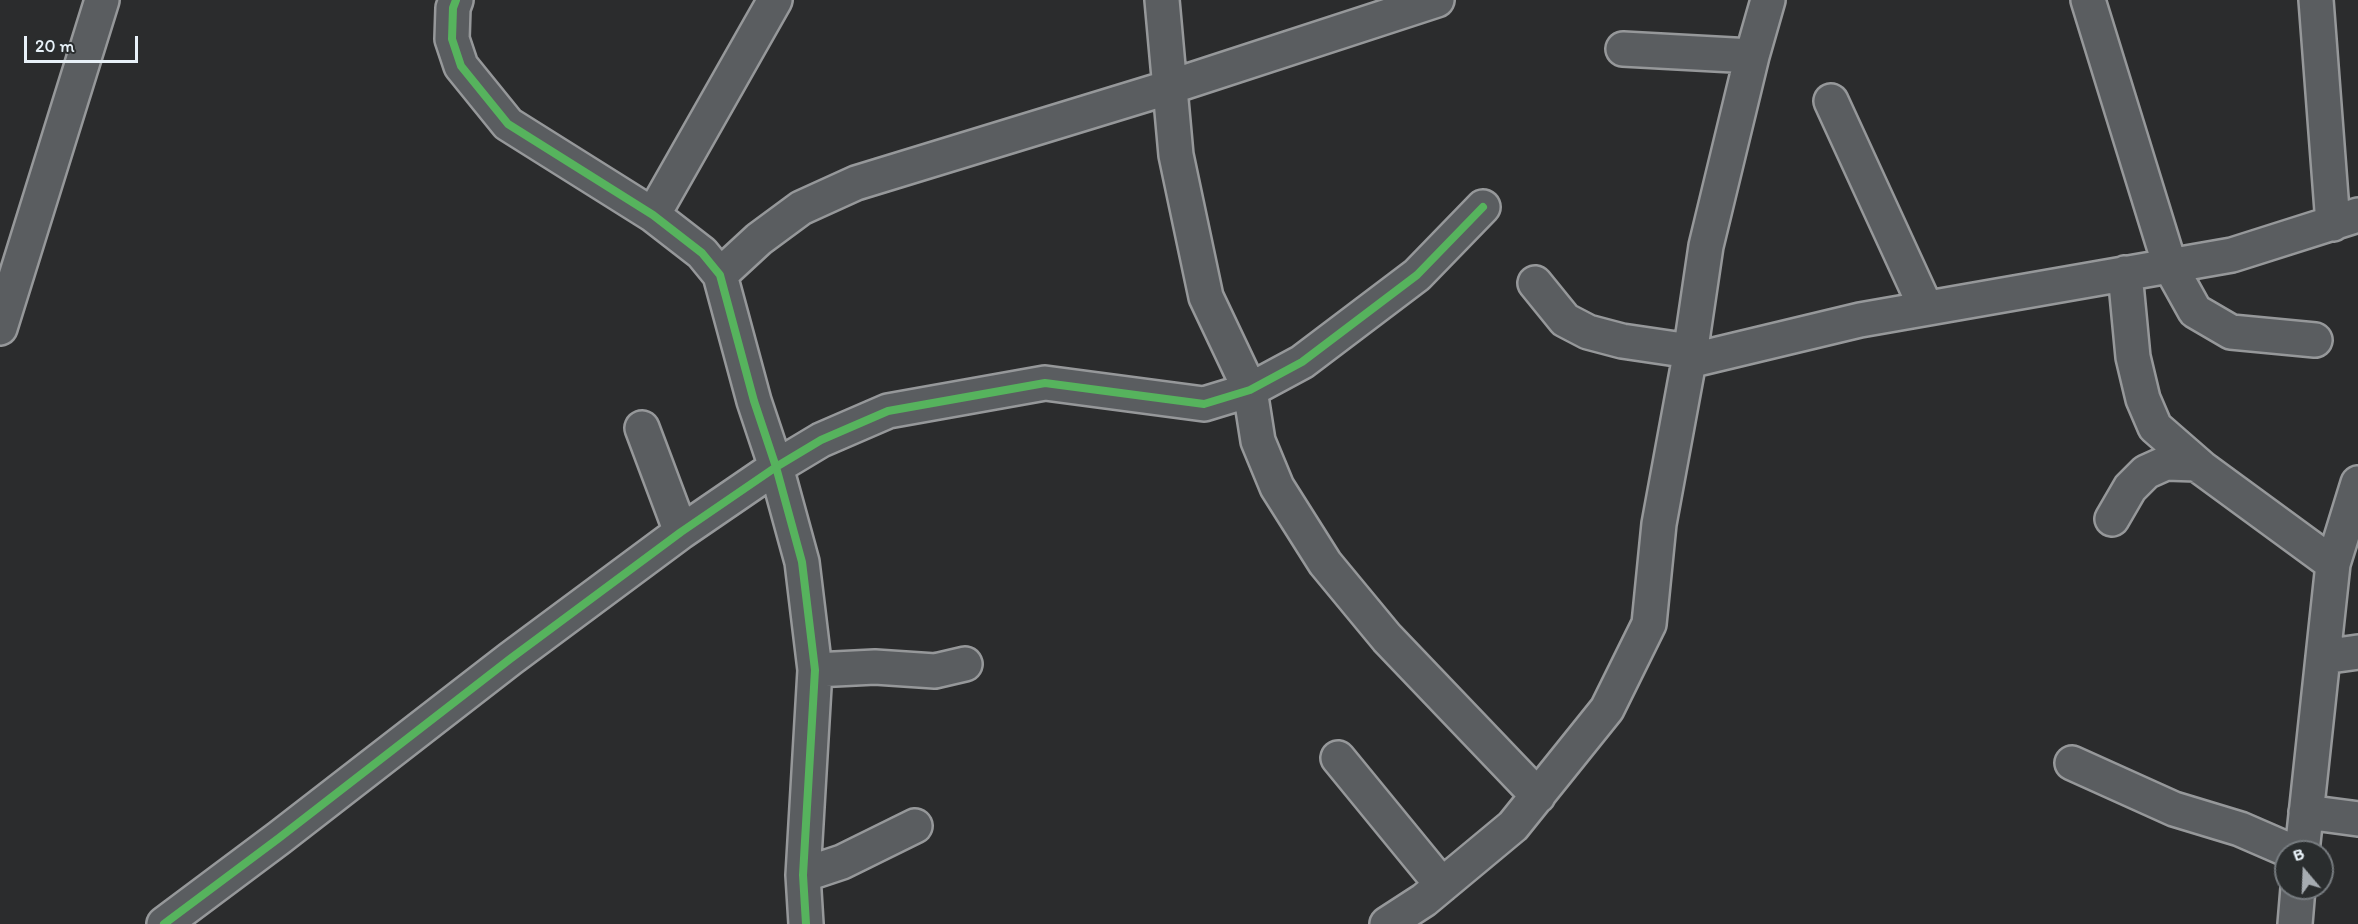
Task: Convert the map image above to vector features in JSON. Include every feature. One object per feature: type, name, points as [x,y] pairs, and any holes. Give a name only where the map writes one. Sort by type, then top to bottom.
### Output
[{"type":"street","points":[[0,328],[102,0]]},
{"type":"street","points":[[456,0],[453,8],[452,39],[461,66],[508,124],[653,215],[702,253],[720,275],[754,401],[776,467],[802,562],[815,670],[803,875],[806,924]]},
{"type":"street","points":[[653,215],[775,0]]},
{"type":"street","points":[[1162,0],[1176,155],[1206,297],[1250,390],[1258,441],[1277,487],[1325,564],[1387,638],[1538,796]]},
{"type":"street","points":[[720,275],[759,239],[801,208],[856,183],[1170,87],[1437,0]]},
{"type":"street","points":[[1387,924],[1442,885],[1513,826],[1607,709],[1649,624],[1659,524],[1690,356],[1706,246],[1752,56],[1768,0]]},
{"type":"street","points":[[2088,0],[2170,266],[2195,311],[2232,332],[2315,340]]},
{"type":"street","points":[[1535,283],[1566,320],[1588,332],[1690,356],[1860,320],[2232,255],[2345,220],[2316,0]]},
{"type":"street","points":[[1623,49],[1752,56]]},
{"type":"street","points":[[1831,101],[1926,308]]},
{"type":"street","points":[[164,924],[510,659],[681,532],[776,467],[821,440],[888,411],[1045,383],[1204,404],[1250,390],[1302,362],[1417,275],[1483,207]]},
{"type":"street","points":[[2125,273],[2133,357],[2143,399],[2156,427],[2197,464],[2333,564]]},
{"type":"street","points":[[642,428],[681,532]]},
{"type":"street","points":[[2112,519],[2130,488],[2146,472],[2166,463],[2197,464]]},
{"type":"street","points":[[2303,840],[2333,564],[2358,483]]},
{"type":"street","points":[[2323,657],[2358,652]]},
{"type":"street","points":[[815,670],[875,667],[935,671],[965,664]]},
{"type":"street","points":[[1338,758],[1442,885]]},
{"type":"street","points":[[2072,763],[2174,809],[2240,829],[2274,844]]},
{"type":"street","points":[[2306,812],[2358,819]]},
{"type":"street","points":[[803,875],[842,862],[915,826]]},
{"type":"street","points":[[2295,924],[2297,900]]},
{"type":"cycle path","points":[[456,0],[453,8],[452,39],[461,66],[508,124],[653,215],[702,253],[720,275],[754,401],[776,467],[802,562],[815,670],[803,875],[806,924]]},
{"type":"cycle path","points":[[164,924],[510,659],[681,532],[776,467],[821,440],[888,411],[1045,383],[1204,404],[1250,390],[1302,362],[1417,275],[1483,207]]}]
